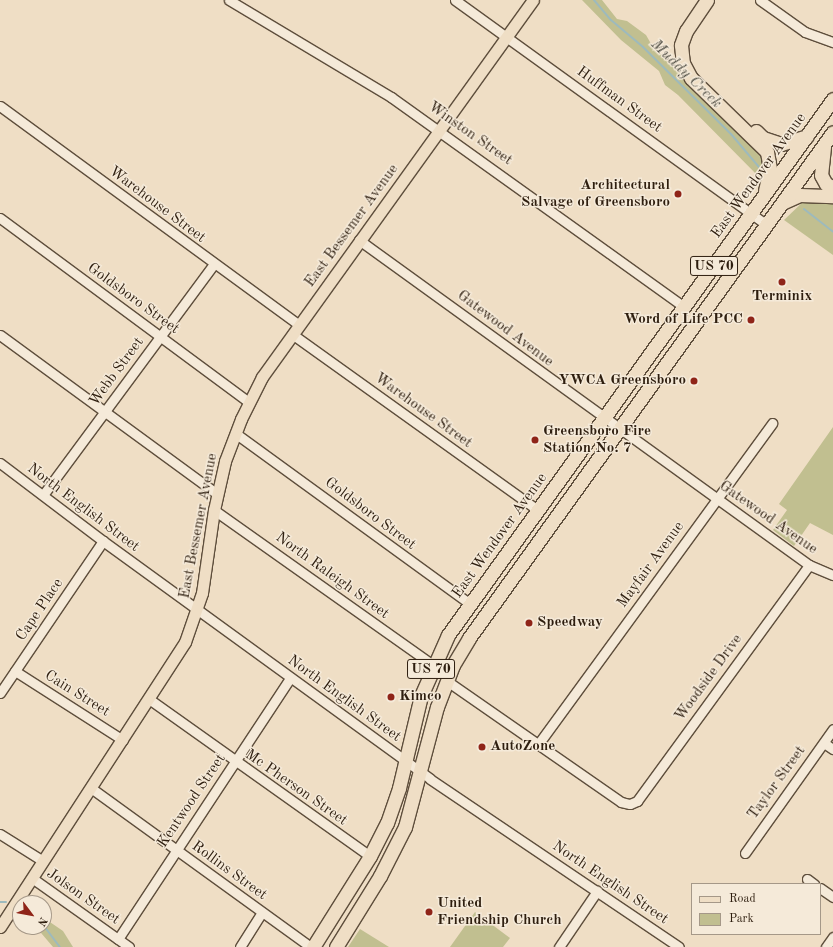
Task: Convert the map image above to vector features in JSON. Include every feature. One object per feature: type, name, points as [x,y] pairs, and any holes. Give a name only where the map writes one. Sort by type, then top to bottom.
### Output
[{"type":"highway","points":[[707,0],[686,31],[681,46],[683,63],[691,78],[766,152],[770,169],[762,199]]},
{"type":"highway","points":[[716,0],[692,35],[689,48],[693,67],[763,138],[781,144],[808,135]]},
{"type":"highway","name":"East Wendover Avenue","points":[[312,947],[370,856],[389,818],[406,762],[421,696],[433,665],[470,604],[752,214],[833,99]]},
{"type":"highway","points":[[829,137],[821,175],[826,184],[833,187]]},
{"type":"highway","name":"US 70","points":[[336,947],[397,845],[412,809],[437,708],[447,681],[474,632],[829,137]]},
{"type":"highway","points":[[779,206],[789,198],[800,195],[833,196]]},
{"type":"main road","name":"East Bessemer Avenue","points":[[0,927],[123,740],[185,642],[197,610],[223,467],[235,433],[262,377],[359,240],[533,0]]},
{"type":"street","name":"Winston Street","points":[[229,0],[370,83],[440,130],[684,307]]},
{"type":"street","name":"Huffman Street","points":[[455,0],[766,224]]},
{"type":"street","points":[[760,0],[805,32],[833,42]]},
{"type":"street","name":"Warehouse Street","points":[[0,106],[214,264],[295,330],[538,510]]},
{"type":"street","name":"Goldsboro Street","points":[[0,218],[249,402]]},
{"type":"street","name":"Gatewood Avenue","points":[[359,240],[809,565],[833,574]]},
{"type":"street","name":"Webb Street","points":[[43,495],[214,264]]},
{"type":"street","points":[[0,335],[217,494]]},
{"type":"street","name":"Mayfair Avenue","points":[[539,743],[772,423]]},
{"type":"street","name":"Goldsboro Street","points":[[235,433],[470,604]]},
{"type":"street","name":"North English Street","points":[[0,463],[103,541],[406,762],[679,947]]},
{"type":"street","name":"North Raleigh Street","points":[[214,510],[433,665]]},
{"type":"street","name":"Cape Place","points":[[0,693],[103,541]]},
{"type":"street","name":"Woodside Drive","points":[[539,743],[620,802],[630,804],[637,801],[809,565]]},
{"type":"street","name":"Cain Street","points":[[15,672],[123,740]]},
{"type":"street","name":"Kentwood Street","points":[[118,939],[290,678]]},
{"type":"street","points":[[447,681],[539,743]]},
{"type":"street","name":"Mc Pherson Street","points":[[149,699],[235,762],[370,856]]},
{"type":"street","name":"Taylor Street","points":[[744,853],[833,729]]},
{"type":"street","points":[[824,743],[833,749]]},
{"type":"street","name":"Rollins Street","points":[[91,788],[312,947]]},
{"type":"street","name":"Jolson Street","points":[[0,834],[43,861]]},
{"type":"street","name":"Jolson Street","points":[[32,878],[129,947]]},
{"type":"street","points":[[821,889],[833,897]]},
{"type":"street","points":[[559,947],[597,891]]},
{"type":"street","points":[[240,947],[262,912]]},
{"type":"street","points":[[826,947],[833,937]]},
{"type":"green space","points":[[582,0],[602,0],[617,19],[627,21],[646,35],[654,49],[671,61],[677,59],[761,150],[765,166],[762,180],[678,95],[665,85],[659,71],[621,40]]},
{"type":"green space","points":[[806,199],[833,202],[833,255],[784,220]]},
{"type":"green space","points":[[833,427],[833,535],[810,523],[794,546],[773,530],[787,510],[779,504]]},
{"type":"green space","points":[[475,912],[510,938],[503,947],[450,947]]},
{"type":"green space","points":[[52,923],[63,931],[73,947],[53,947],[43,935],[52,935]]},
{"type":"green space","points":[[360,929],[389,947],[348,947]]},
{"type":"waterway","name":"Muddy Creek","points":[[594,0],[611,20],[643,47],[731,134],[759,167]]},
{"type":"waterway","name":"Muddy Creek","points":[[804,209],[833,232]]},
{"type":"waterway","points":[[0,902],[6,902]]},
{"type":"waterway","points":[[51,935],[60,947]]},
{"type":"place","name":"Architectural Salvage of Greensboro","points":[[678,194]]},
{"type":"place","name":"Terminix","points":[[782,282]]},
{"type":"place","name":"Word of Life PCC","points":[[751,320]]},
{"type":"place","name":"YWCA Greensboro","points":[[694,381]]},
{"type":"place","name":"Greensboro Fire Station No. 7","points":[[535,440]]},
{"type":"place","name":"Speedway","points":[[529,623]]},
{"type":"place","name":"Kimco","points":[[391,697]]},
{"type":"place","name":"AutoZone","points":[[482,747]]},
{"type":"place","name":"United Friendship Church","points":[[429,912]]}]
